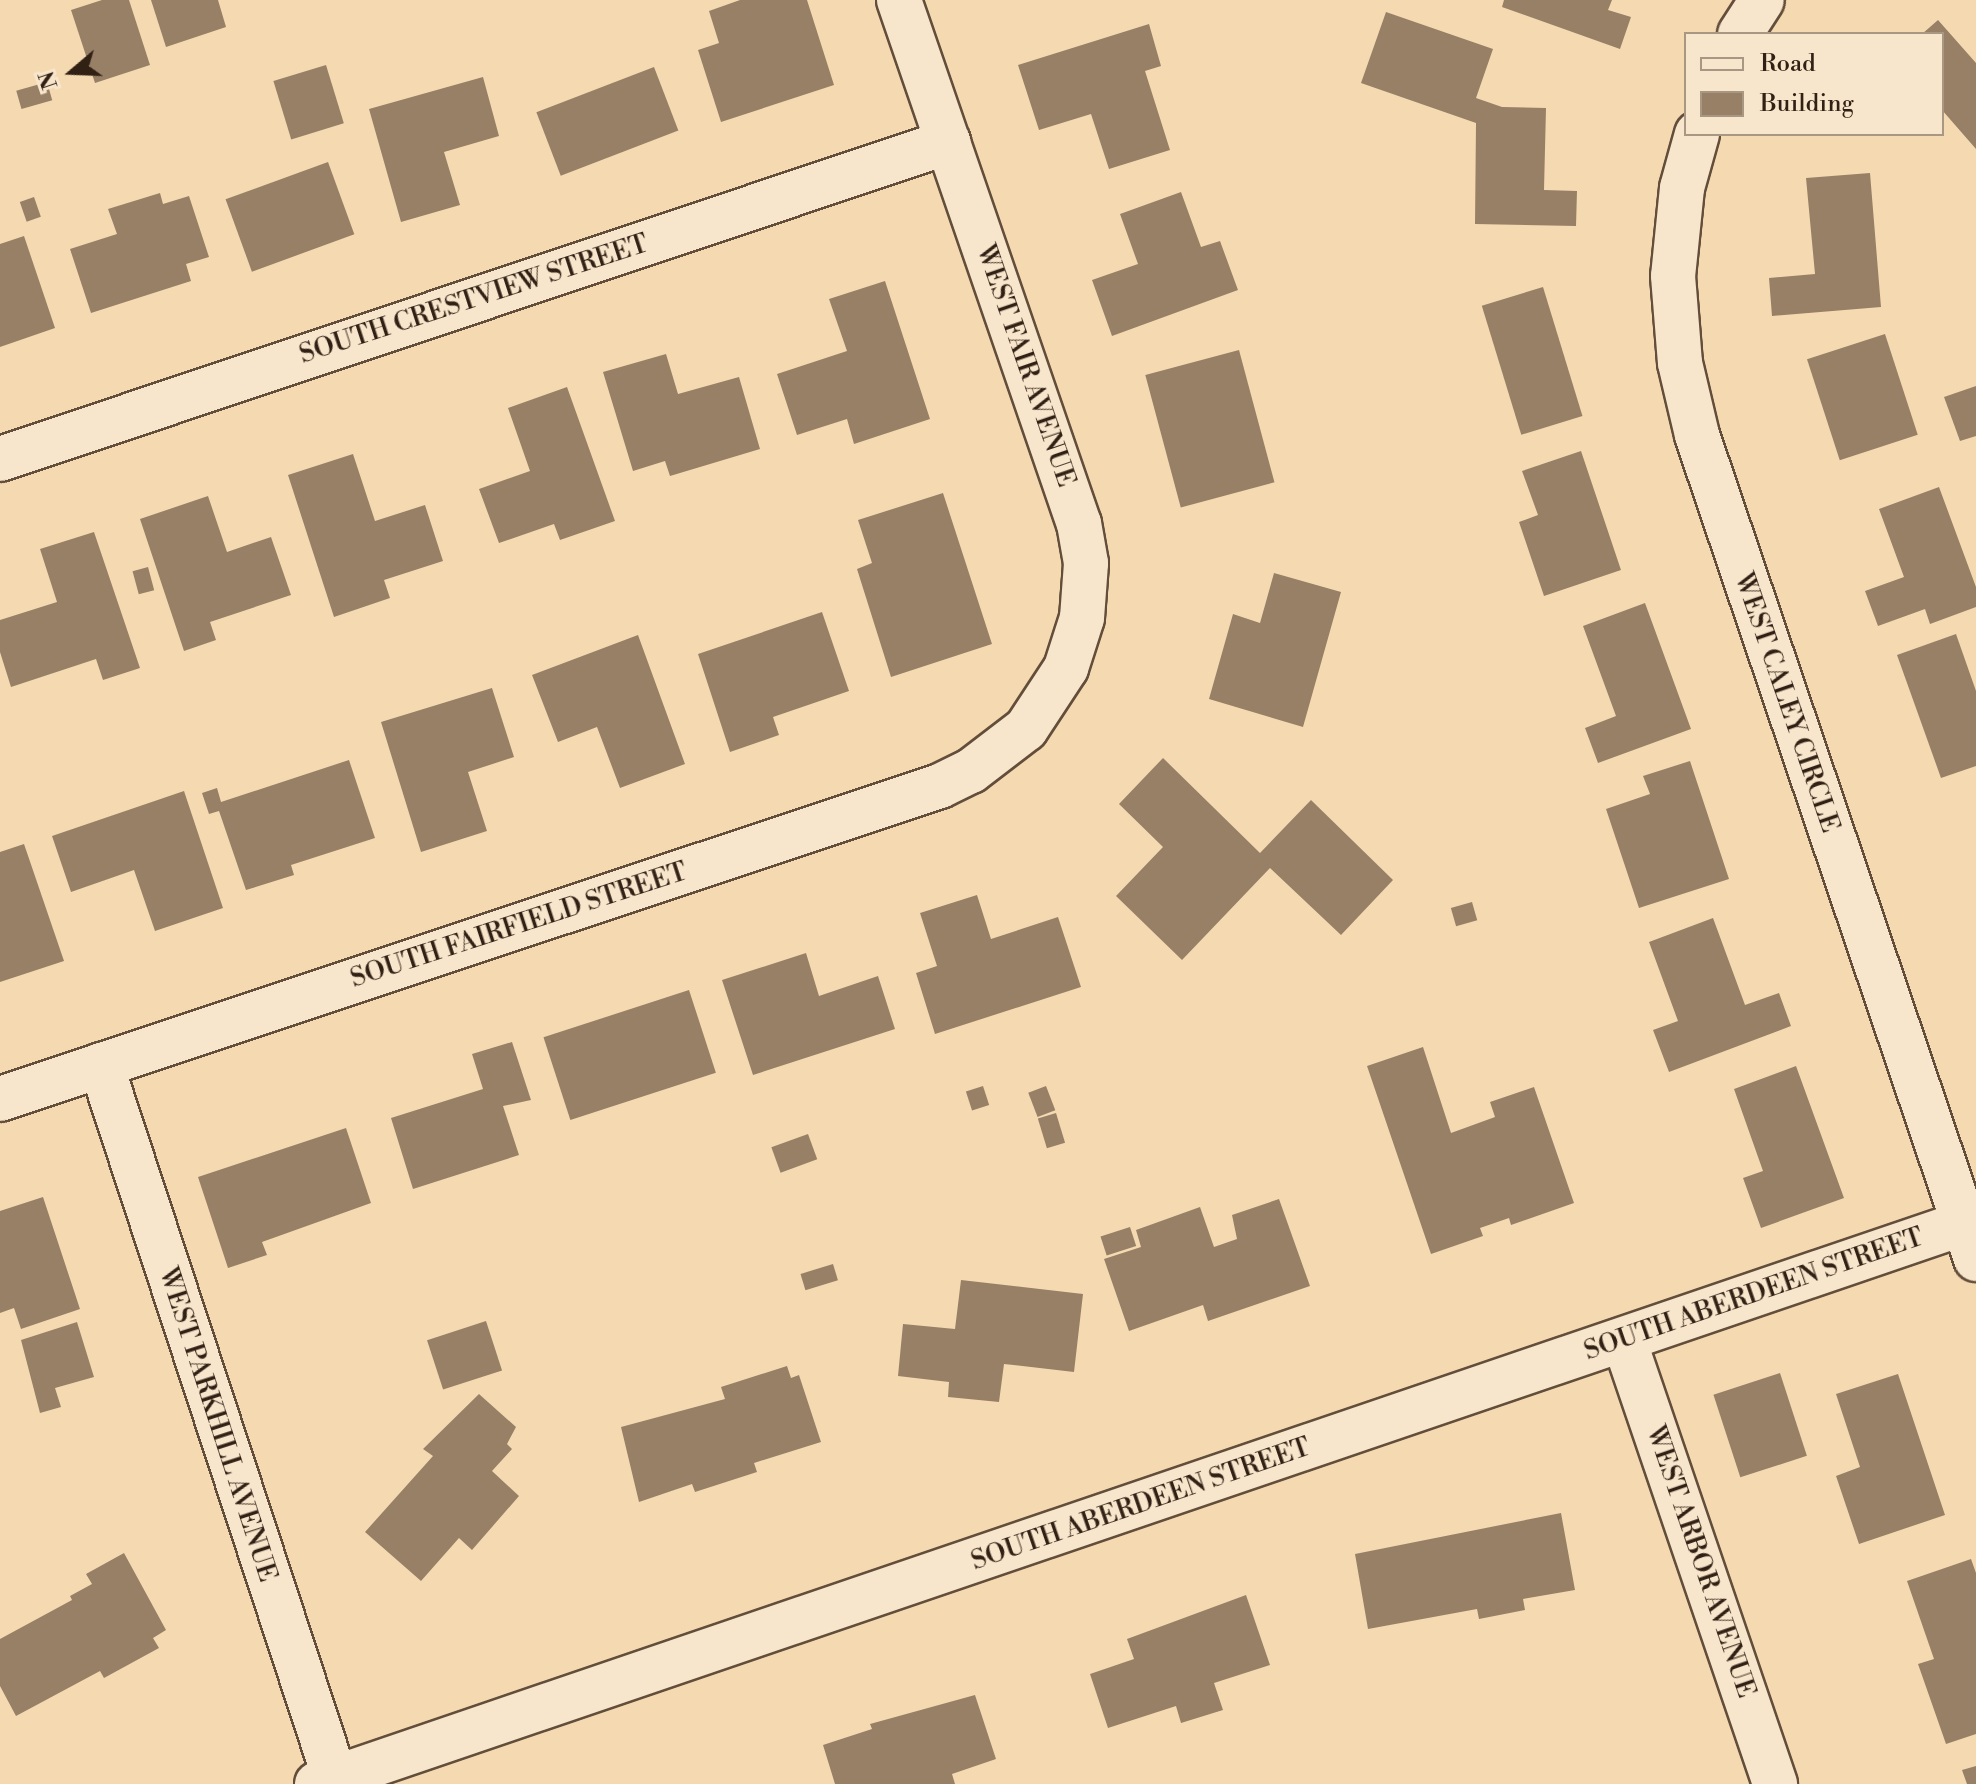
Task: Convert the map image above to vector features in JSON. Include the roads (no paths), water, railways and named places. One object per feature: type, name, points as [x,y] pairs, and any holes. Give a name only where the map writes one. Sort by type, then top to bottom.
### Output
[{"type":"street","name":"WEST FAIR AVENUE","points":[[899,0],[1079,524],[1086,563],[1082,618],[1066,668],[1026,729]]},
{"type":"street","points":[[1741,32],[1762,0]]},
{"type":"street","name":"WEST CALEY CIRCLE","points":[[1696,136],[1682,188],[1673,276],[1680,363],[1697,435],[1970,1241]]},
{"type":"street","name":"SOUTH CRESTVIEW STREET","points":[[0,459],[948,142]]},
{"type":"street","name":"SOUTH FAIRFIELD STREET","points":[[0,1099],[940,786],[980,765],[1026,729]]},
{"type":"street","name":"WEST PARKHILL AVENUE","points":[[101,1065],[330,1782]]},
{"type":"street","name":"SOUTH ABERDEEN STREET","points":[[330,1782],[1624,1340],[1970,1241]]},
{"type":"street","name":"WEST ARBOR AVENUE","points":[[1624,1340],[1775,1784]]}]
